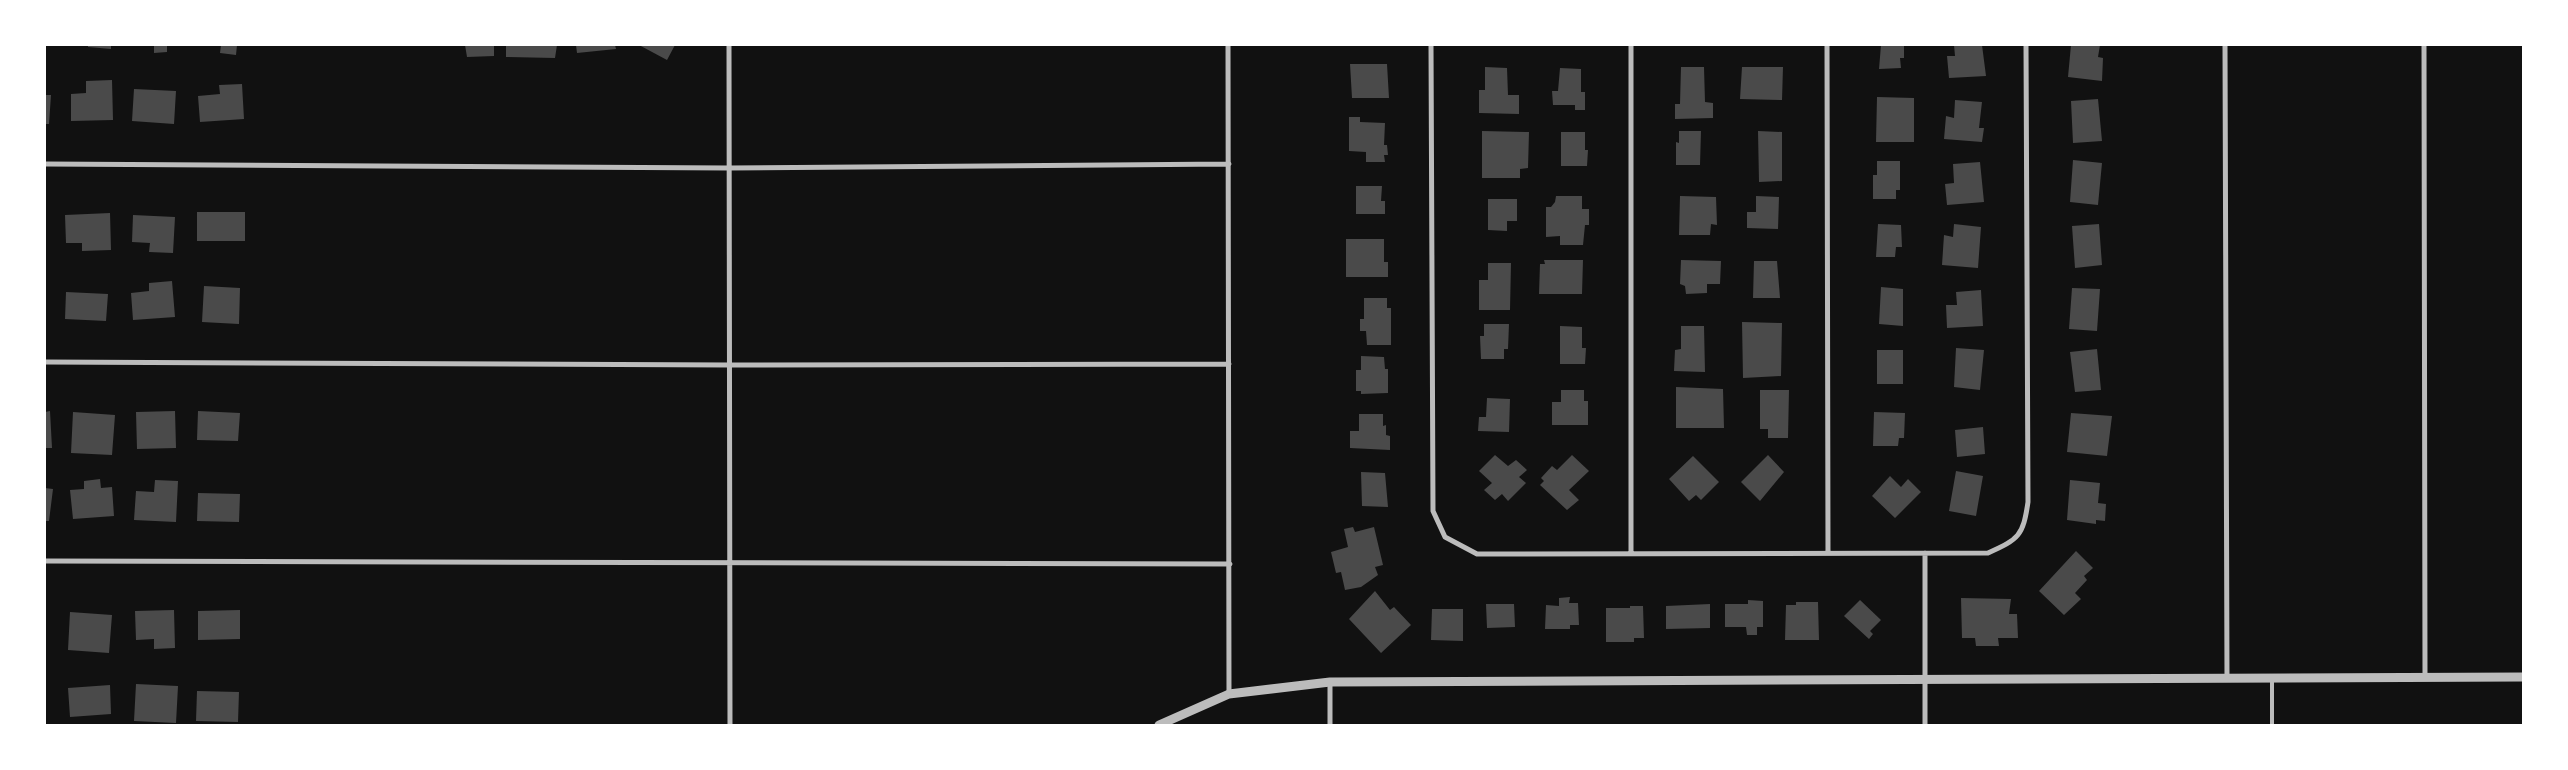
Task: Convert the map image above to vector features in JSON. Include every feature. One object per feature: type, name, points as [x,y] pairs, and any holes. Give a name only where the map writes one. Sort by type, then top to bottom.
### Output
[{"type":"street","points":[[729,45],[729,365],[732,564],[730,725]]},
{"type":"street","points":[[1228,45],[1230,694]]},
{"type":"street","points":[[1432,45],[1433,510],[1445,537],[1477,554],[1988,553],[2010,543],[2024,527],[2028,502],[2026,45]]},
{"type":"street","points":[[1631,45],[1632,554]]},
{"type":"street","points":[[1827,45],[1828,553]]},
{"type":"street","points":[[2226,45],[2227,678]]},
{"type":"street","points":[[2424,45],[2425,676]]},
{"type":"street","points":[[45,164],[729,168],[1229,164]]},
{"type":"street","points":[[45,362],[729,365],[1229,364]]},
{"type":"street","points":[[1925,553],[1925,725]]},
{"type":"street","points":[[45,561],[1230,564]]},
{"type":"street","points":[[1159,725],[1230,694],[1330,682],[2523,677]]},
{"type":"street","points":[[1330,682],[1330,725]]},
{"type":"lane","points":[[2272,677],[2272,725]]},
{"type":"building","points":[[88,45],[111,45],[111,49],[88,47]]},
{"type":"building","points":[[154,45],[167,45],[167,52],[154,53]]},
{"type":"building","points":[[221,45],[237,45],[236,55],[220,53]]},
{"type":"building","points":[[465,45],[494,45],[494,56],[467,57]]},
{"type":"building","points":[[506,45],[557,45],[555,58],[506,57]]},
{"type":"building","points":[[576,45],[615,45],[616,49],[577,53]]},
{"type":"building","points":[[639,45],[675,45],[667,60]]},
{"type":"building","points":[[1881,45],[1904,45],[1904,58],[1900,58],[1901,68],[1879,69]]},
{"type":"building","points":[[1954,45],[1982,45],[1986,76],[1949,78],[1947,56],[1955,56]]},
{"type":"building","points":[[2071,45],[2100,45],[2098,57],[2103,58],[2102,81],[2068,77]]},
{"type":"building","points":[[1350,64],[1387,64],[1389,98],[1352,98]]},
{"type":"building","points":[[1485,67],[1507,68],[1508,95],[1519,95],[1519,114],[1479,113],[1479,90],[1485,90]]},
{"type":"building","points":[[1681,67],[1704,67],[1705,102],[1713,103],[1713,118],[1675,119],[1675,104],[1680,104]]},
{"type":"building","points":[[1742,67],[1783,67],[1782,100],[1740,99]]},
{"type":"building","points":[[1560,68],[1581,69],[1581,92],[1585,92],[1585,110],[1575,110],[1575,105],[1553,105],[1552,91],[1558,91]]},
{"type":"building","points":[[112,80],[113,120],[71,121],[71,94],[86,93],[86,81]]},
{"type":"building","points":[[242,84],[244,119],[200,122],[198,96],[220,94],[219,85]]},
{"type":"building","points":[[134,89],[176,91],[174,124],[132,121]]},
{"type":"building","points":[[45,95],[51,95],[49,124],[45,124]]},
{"type":"building","points":[[1877,97],[1914,98],[1914,142],[1876,142]]},
{"type":"building","points":[[2098,99],[2102,141],[2073,143],[2071,101]]},
{"type":"building","points":[[1955,100],[1982,102],[1979,128],[1984,128],[1982,142],[1944,139],[1946,116],[1954,118]]},
{"type":"building","points":[[1349,117],[1360,117],[1360,122],[1385,123],[1384,145],[1387,145],[1388,155],[1384,155],[1385,162],[1366,162],[1366,152],[1349,151]]},
{"type":"building","points":[[1482,131],[1529,132],[1528,168],[1520,169],[1520,178],[1482,178]]},
{"type":"building","points":[[1679,131],[1701,131],[1700,165],[1676,165],[1676,142],[1679,143]]},
{"type":"building","points":[[1758,131],[1782,132],[1782,181],[1759,182]]},
{"type":"building","points":[[1561,132],[1585,132],[1585,150],[1588,150],[1587,166],[1561,166]]},
{"type":"building","points":[[2073,160],[2102,163],[2098,205],[2070,202]]},
{"type":"building","points":[[1877,161],[1900,161],[1900,190],[1896,190],[1896,199],[1873,199],[1873,175],[1877,175]]},
{"type":"building","points":[[1980,162],[1984,202],[1947,205],[1945,184],[1954,183],[1953,164]]},
{"type":"building","points":[[1356,186],[1382,186],[1381,201],[1385,201],[1385,214],[1356,214]]},
{"type":"building","points":[[1556,196],[1582,196],[1582,209],[1589,209],[1589,225],[1585,225],[1583,245],[1560,245],[1560,236],[1546,237],[1546,207],[1551,207],[1555,202]]},
{"type":"building","points":[[1680,196],[1716,197],[1717,225],[1711,224],[1710,235],[1679,235]]},
{"type":"building","points":[[1756,196],[1779,197],[1778,229],[1747,228],[1747,212],[1756,212]]},
{"type":"building","points":[[1488,199],[1517,199],[1517,221],[1507,221],[1507,231],[1488,230]]},
{"type":"building","points":[[197,212],[245,212],[245,241],[197,241]]},
{"type":"building","points":[[110,213],[111,250],[82,251],[82,243],[66,243],[65,215]]},
{"type":"building","points":[[133,215],[175,217],[173,253],[149,252],[150,243],[132,242]]},
{"type":"building","points":[[1878,224],[1901,225],[1902,247],[1896,247],[1895,257],[1876,257]]},
{"type":"building","points":[[1954,224],[1981,227],[1978,268],[1942,265],[1944,235],[1953,237]]},
{"type":"building","points":[[2099,224],[2102,265],[2075,268],[2072,226]]},
{"type":"building","points":[[1346,239],[1384,239],[1384,262],[1388,262],[1388,277],[1346,277]]},
{"type":"building","points":[[1544,260],[1583,260],[1582,294],[1539,294],[1540,264],[1545,264]]},
{"type":"building","points":[[1681,260],[1721,261],[1720,284],[1707,284],[1707,293],[1686,294],[1685,286],[1680,284]]},
{"type":"building","points":[[1754,261],[1777,261],[1780,298],[1753,298]]},
{"type":"building","points":[[1488,263],[1511,263],[1510,310],[1479,310],[1479,280],[1488,280]]},
{"type":"building","points":[[172,281],[175,317],[133,320],[131,293],[149,291],[149,283]]},
{"type":"building","points":[[204,286],[240,288],[239,324],[202,322]]},
{"type":"building","points":[[1881,287],[1903,289],[1903,326],[1879,324]]},
{"type":"building","points":[[2072,288],[2100,289],[2097,331],[2069,329]]},
{"type":"building","points":[[1981,290],[1983,326],[1947,328],[1946,305],[1957,305],[1956,292]]},
{"type":"building","points":[[66,292],[108,294],[106,321],[65,319]]},
{"type":"building","points":[[1364,298],[1387,298],[1387,308],[1391,308],[1391,345],[1367,345],[1366,331],[1360,331],[1360,319],[1364,319]]},
{"type":"building","points":[[1742,322],[1782,323],[1781,376],[1743,378]]},
{"type":"building","points":[[1484,324],[1509,324],[1508,349],[1504,349],[1504,359],[1481,359],[1480,336],[1484,336]]},
{"type":"building","points":[[1560,326],[1582,327],[1582,348],[1586,348],[1585,364],[1560,364]]},
{"type":"building","points":[[1681,326],[1704,326],[1705,372],[1674,371],[1675,350],[1681,349]]},
{"type":"building","points":[[1956,348],[1984,350],[1980,390],[1954,387]]},
{"type":"building","points":[[2097,349],[2101,390],[2075,392],[2070,352]]},
{"type":"building","points":[[1877,350],[1903,350],[1903,384],[1877,384]]},
{"type":"building","points":[[1361,356],[1384,357],[1385,369],[1388,369],[1388,393],[1361,394],[1361,391],[1356,391],[1356,370],[1361,370]]},
{"type":"building","points":[[1676,387],[1723,389],[1724,428],[1676,428]]},
{"type":"building","points":[[1561,390],[1584,390],[1584,401],[1588,401],[1588,425],[1552,425],[1552,402],[1561,402]]},
{"type":"building","points":[[1760,390],[1789,390],[1788,438],[1768,438],[1768,429],[1760,429]]},
{"type":"building","points":[[1487,398],[1510,399],[1509,432],[1478,431],[1479,417],[1486,417]]},
{"type":"building","points":[[50,411],[52,448],[45,448],[45,412]]},
{"type":"building","points":[[175,411],[176,448],[137,449],[136,412]]},
{"type":"building","points":[[198,411],[240,413],[238,441],[197,440]]},
{"type":"building","points":[[73,412],[115,415],[112,455],[71,453]]},
{"type":"building","points":[[1874,412],[1905,413],[1904,438],[1899,438],[1898,446],[1873,446]]},
{"type":"building","points":[[2071,413],[2112,416],[2107,456],[2067,452]]},
{"type":"building","points":[[1359,414],[1383,414],[1383,426],[1386,425],[1386,435],[1390,436],[1390,450],[1350,448],[1350,431],[1359,431]]},
{"type":"building","points":[[1983,427],[1985,454],[1957,457],[1955,430]]},
{"type":"building","points":[[1495,455],[1508,466],[1516,460],[1527,470],[1519,477],[1526,483],[1508,501],[1502,494],[1495,500],[1484,490],[1492,483],[1479,471]]},
{"type":"building","points":[[1572,455],[1589,471],[1569,490],[1579,500],[1567,510],[1540,485],[1544,481],[1541,478],[1552,466],[1557,470]]},
{"type":"building","points":[[1768,455],[1784,472],[1760,501],[1741,482]]},
{"type":"building","points":[[1693,456],[1719,482],[1701,500],[1696,495],[1689,501],[1669,479]]},
{"type":"building","points":[[1956,471],[1983,476],[1976,516],[1949,511]]},
{"type":"building","points":[[1361,472],[1385,473],[1388,507],[1362,506]]},
{"type":"building","points":[[1890,476],[1901,487],[1908,479],[1921,492],[1895,518],[1872,496]]},
{"type":"building","points":[[100,479],[101,488],[112,487],[114,516],[73,519],[70,490],[84,489],[84,481]]},
{"type":"building","points":[[155,480],[178,481],[176,522],[134,520],[136,491],[154,492]]},
{"type":"building","points":[[2070,480],[2100,483],[2098,503],[2106,504],[2105,521],[2096,520],[2096,524],[2067,520]]},
{"type":"building","points":[[45,488],[53,489],[49,521],[45,521]]},
{"type":"building","points":[[198,493],[240,494],[239,522],[197,521]]},
{"type":"building","points":[[1353,527],[1355,532],[1374,527],[1383,565],[1375,567],[1378,575],[1361,587],[1345,590],[1341,572],[1336,573],[1331,552],[1348,547],[1344,529]]},
{"type":"building","points":[[2076,551],[2093,568],[2084,576],[2087,580],[2075,593],[2081,599],[2064,615],[2039,591]]},
{"type":"building","points":[[1375,591],[1390,610],[1394,607],[1411,625],[1381,653],[1349,619]]},
{"type":"building","points":[[1570,597],[1569,603],[1578,603],[1579,625],[1570,625],[1570,629],[1545,629],[1546,605],[1559,606],[1559,598]]},
{"type":"building","points":[[1961,598],[2011,599],[2009,614],[2017,614],[2018,638],[1998,638],[1999,646],[1976,646],[1975,638],[1962,638]]},
{"type":"building","points":[[1748,600],[1763,601],[1763,627],[1757,627],[1757,635],[1747,635],[1746,627],[1725,627],[1725,604],[1748,604]]},
{"type":"building","points":[[1860,600],[1881,620],[1870,631],[1873,634],[1869,639],[1844,616]]},
{"type":"building","points":[[1796,602],[1818,602],[1819,640],[1785,640],[1786,605],[1796,605]]},
{"type":"building","points":[[1486,604],[1514,604],[1515,627],[1487,628]]},
{"type":"building","points":[[1710,604],[1710,628],[1666,629],[1666,606]]},
{"type":"building","points":[[1630,606],[1643,606],[1644,638],[1634,638],[1634,642],[1606,642],[1606,608],[1630,608]]},
{"type":"building","points":[[1432,609],[1463,609],[1463,641],[1431,640]]},
{"type":"building","points":[[174,610],[175,648],[154,649],[154,639],[136,640],[135,611]]},
{"type":"building","points":[[240,610],[240,639],[198,640],[198,611]]},
{"type":"building","points":[[70,612],[112,615],[109,653],[68,650]]},
{"type":"building","points":[[136,684],[178,686],[176,723],[134,721]]},
{"type":"building","points":[[110,685],[111,714],[70,717],[68,688]]},
{"type":"building","points":[[197,691],[239,692],[238,722],[196,721]]}]
